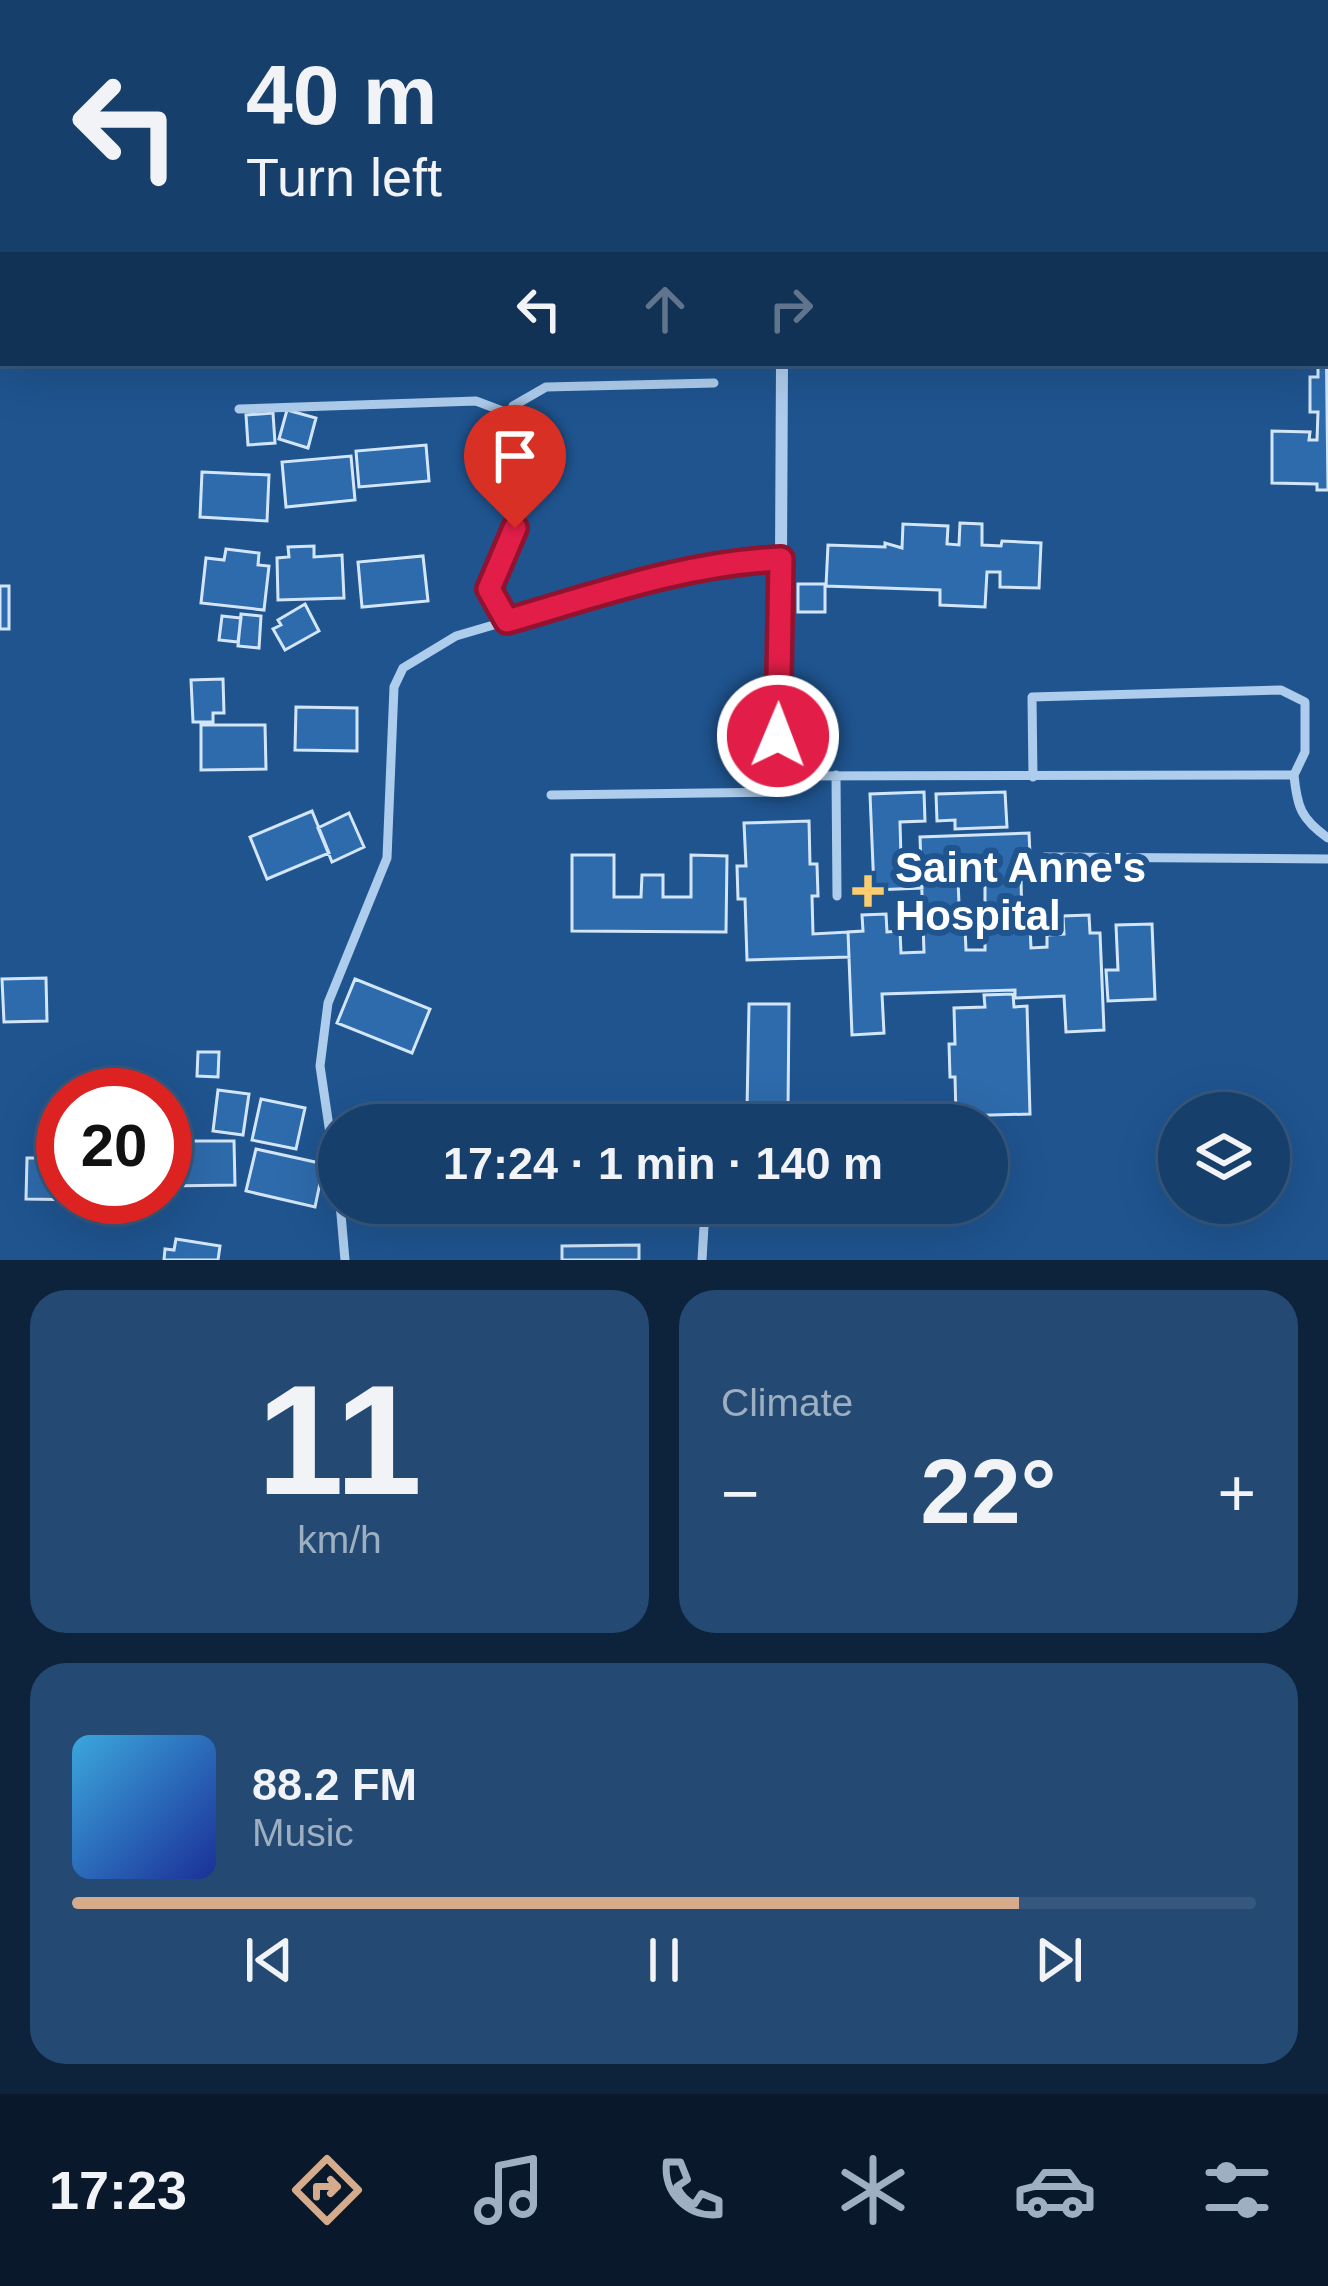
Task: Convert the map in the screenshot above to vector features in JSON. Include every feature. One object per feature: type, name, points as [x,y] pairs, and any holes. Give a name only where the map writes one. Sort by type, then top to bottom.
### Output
[{"type":"street","points":[[781,559],[782,366]]},
{"type":"lane","points":[[507,621],[489,589],[526,497],[513,434],[513,406],[546,387],[714,383]]},
{"type":"lane","points":[[239,409],[476,401],[513,416]]},
{"type":"lane","points":[[326,1104],[320,1066],[328,1003],[387,858],[394,687],[403,668],[457,636],[657,577],[735,561],[781,559],[778,792],[551,795]]},
{"type":"lane","points":[[1034,777],[1032,697],[1281,690],[1305,702],[1305,752],[1294,775],[1298,810],[1328,838]]},
{"type":"lane","points":[[778,776],[1294,775]]},
{"type":"lane","points":[[836,776],[837,896]]},
{"type":"lane","points":[[1045,857],[1328,859]]},
{"type":"lane","points":[[342,1224],[345,1260]]},
{"type":"lane","points":[[702,1260],[705,1224]]},
{"type":"building","points":[[1318,366],[1327,366],[1328,490],[1317,490],[1317,484],[1272,483],[1272,431],[1310,432],[1309,440],[1317,440],[1318,412],[1310,412],[1310,377],[1318,377]]},
{"type":"building","points":[[287,410],[316,418],[308,448],[279,439]]},
{"type":"building","points":[[273,413],[275,443],[248,445],[246,415]]},
{"type":"building","points":[[426,445],[429,481],[359,487],[356,451]]},
{"type":"building","points":[[351,456],[355,500],[286,507],[282,462]]},
{"type":"building","points":[[202,472],[269,475],[267,521],[200,517]]},
{"type":"building","points":[[960,523],[982,524],[982,545],[1041,543],[1039,588],[1000,587],[1000,572],[987,572],[985,607],[940,605],[940,590],[826,586],[828,545],[885,547],[885,543],[902,548],[903,524],[948,526],[947,544],[959,545]]},
{"type":"building","points":[[314,546],[314,557],[342,555],[344,598],[278,600],[277,558],[289,557],[288,547]]},
{"type":"building","points":[[226,549],[259,553],[258,565],[269,566],[264,610],[201,603],[206,558],[224,560]]},
{"type":"building","points":[[423,556],[428,601],[362,607],[358,562]]},
{"type":"building","points":[[798,584],[825,584],[825,612],[798,612]]},
{"type":"building","points":[[0,586],[9,586],[9,629],[0,629]]},
{"type":"building","points":[[305,604],[319,631],[285,650],[273,629],[281,625],[278,620]]},
{"type":"building","points":[[241,614],[261,616],[259,648],[238,646]]},
{"type":"building","points":[[222,616],[241,618],[238,642],[219,640]]},
{"type":"building","points":[[223,679],[224,713],[213,713],[213,722],[193,722],[191,680]]},
{"type":"building","points":[[296,707],[357,708],[357,751],[295,750]]},
{"type":"building","points":[[201,725],[265,725],[266,769],[201,770]]},
{"type":"building","points":[[924,792],[925,821],[900,822],[901,858],[921,857],[922,888],[874,890],[870,794]]},
{"type":"building","points":[[1005,792],[1007,827],[955,829],[955,820],[937,821],[936,794]]},
{"type":"building","points":[[312,811],[329,853],[267,879],[250,837]]},
{"type":"building","points":[[349,813],[364,847],[332,862],[318,828]]},
{"type":"building","points":[[809,821],[810,864],[817,864],[813,934],[848,932],[849,957],[747,960],[745,899],[738,899],[737,866],[746,866],[744,823]]},
{"type":"building","points":[[1029,833],[1031,877],[1021,878],[1022,926],[1030,926],[1031,948],[1047,947],[1047,935],[1064,934],[1063,916],[1089,915],[1090,933],[1100,933],[1104,1030],[1066,1032],[1064,996],[1015,998],[1015,990],[882,994],[884,1033],[852,1035],[848,932],[863,931],[862,915],[886,914],[887,932],[900,931],[901,953],[924,952],[920,837]],"holes":[[[985,879],[985,950],[966,950],[958,880]]]},
{"type":"building","points":[[572,855],[614,855],[614,897],[641,897],[642,875],[663,875],[663,897],[691,897],[691,855],[727,856],[726,932],[572,931]]},
{"type":"building","points":[[1152,924],[1155,999],[1108,1001],[1106,970],[1118,970],[1116,925]]},
{"type":"building","points":[[46,978],[47,1021],[4,1022],[2,979]]},
{"type":"building","points":[[355,979],[430,1009],[412,1053],[337,1023]]},
{"type":"building","points":[[1013,994],[1014,1007],[1027,1006],[1030,1114],[1008,1115],[1008,1104],[956,1104],[949,1044],[955,1044],[954,1008],[985,1007],[984,995]]},
{"type":"building","points":[[749,1004],[789,1004],[788,1104],[747,1104]]},
{"type":"building","points":[[198,1052],[219,1052],[218,1077],[197,1076]]},
{"type":"building","points":[[218,1090],[249,1094],[243,1135],[213,1131]]},
{"type":"building","points":[[261,1099],[305,1108],[296,1149],[252,1140]]},
{"type":"building","points":[[192,1141],[234,1141],[235,1185],[192,1186]]},
{"type":"building","points":[[256,1149],[318,1163],[315,1207],[246,1191]]},
{"type":"building","points":[[27,1158],[36,1158],[36,1199],[26,1199]]},
{"type":"building","points":[[176,1239],[220,1246],[218,1260],[164,1260],[165,1249],[174,1250]]},
{"type":"building","points":[[639,1245],[639,1260],[562,1260],[562,1246]]},
{"type":"place","name":"Saint Anne's Hospital","points":[[868,891]]},
{"type":"route","points":[[515,528],[489,589],[507,621],[657,577],[735,561],[781,559],[778,736]]}]
